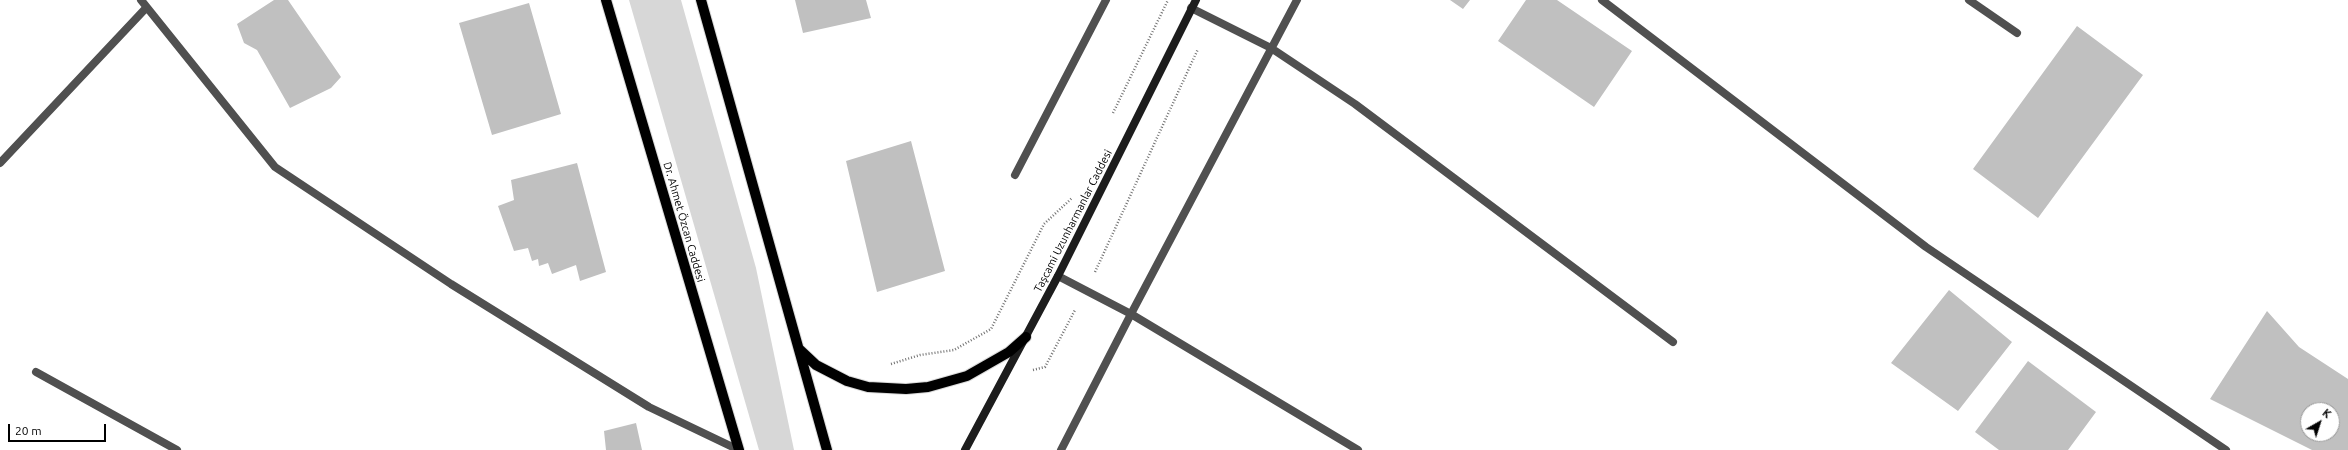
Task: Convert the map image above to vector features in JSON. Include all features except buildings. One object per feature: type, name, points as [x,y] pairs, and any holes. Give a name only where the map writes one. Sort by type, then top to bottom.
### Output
[{"type":"main road","name":"Dr. Ahmet Özcan Caddesi","points":[[606,0],[739,450]]},
{"type":"main road","points":[[701,0],[827,450]]},
{"type":"main road","name":"Taşcami Uzunharmanlar Caddesi","points":[[965,450],[1058,276],[1196,0]]},
{"type":"main road","points":[[799,350],[816,365],[847,382],[868,387],[906,389],[928,387],[966,376],[1009,352],[1026,337]]},
{"type":"street","points":[[141,0],[275,167],[451,284],[649,407],[739,450]]},
{"type":"street","points":[[1015,175],[1106,0]]},
{"type":"street","points":[[1061,450],[1297,0]]},
{"type":"street","points":[[1602,0],[1926,247],[2226,450]]},
{"type":"street","points":[[1969,0],[2017,33]]},
{"type":"street","points":[[0,164],[146,8]]},
{"type":"street","points":[[1191,8],[1271,48],[1355,104],[1674,342]]},
{"type":"street","points":[[1058,276],[1131,314],[1358,450]]},
{"type":"street","points":[[36,372],[177,450]]},
{"type":"path","points":[[1110,120],[1168,0]]},
{"type":"path","points":[[1005,376],[1045,367],[1085,290],[1212,19]]},
{"type":"path","points":[[868,387],[876,371],[899,361],[920,355],[954,350],[991,329],[1044,224],[1072,198],[1076,191]]},
{"type":"shaded area","points":[[629,0],[681,0],[756,268],[794,450],[759,450]]}]
